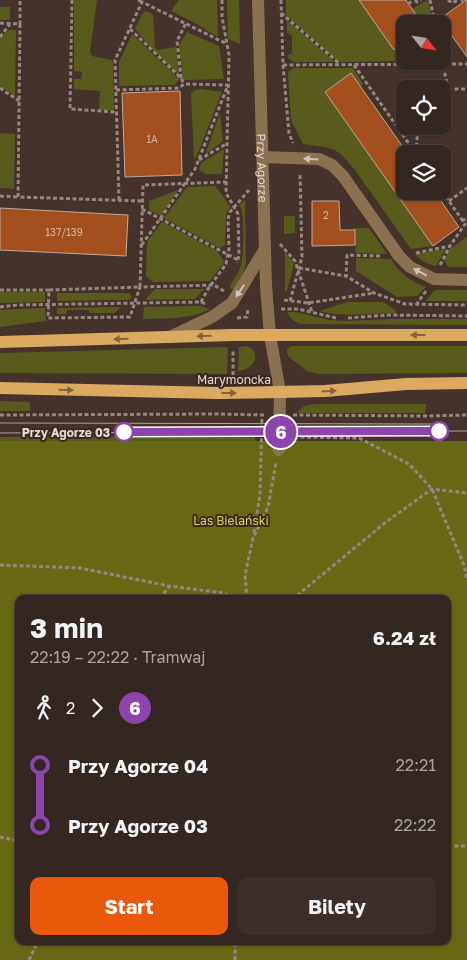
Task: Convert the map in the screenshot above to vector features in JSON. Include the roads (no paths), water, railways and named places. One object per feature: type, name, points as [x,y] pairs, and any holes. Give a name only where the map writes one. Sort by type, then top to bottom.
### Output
[{"type":"main road","points":[[0,342],[270,335],[467,335]]},
{"type":"main road","name":"Marymoncka","points":[[0,388],[207,393],[324,391],[406,384],[467,384]]},
{"type":"street","name":"Przy Agorze","points":[[258,0],[266,300],[280,392],[279,444]]},
{"type":"street","points":[[262,157],[318,159],[332,165],[343,176],[399,256],[410,267],[434,279],[467,280]]},
{"type":"street","points":[[170,337],[212,317],[228,306],[236,297],[265,249]]},
{"type":"tram line","points":[[0,423],[442,424]]},
{"type":"tram line","name":"6","points":[[124,432],[439,431]]},
{"type":"tram line","points":[[0,433],[467,431]]},
{"type":"place","name":"Przy Agorze 03","points":[[124,432]]},
{"type":"park label","name":"Las Bielański","points":[[231,520]]}]
